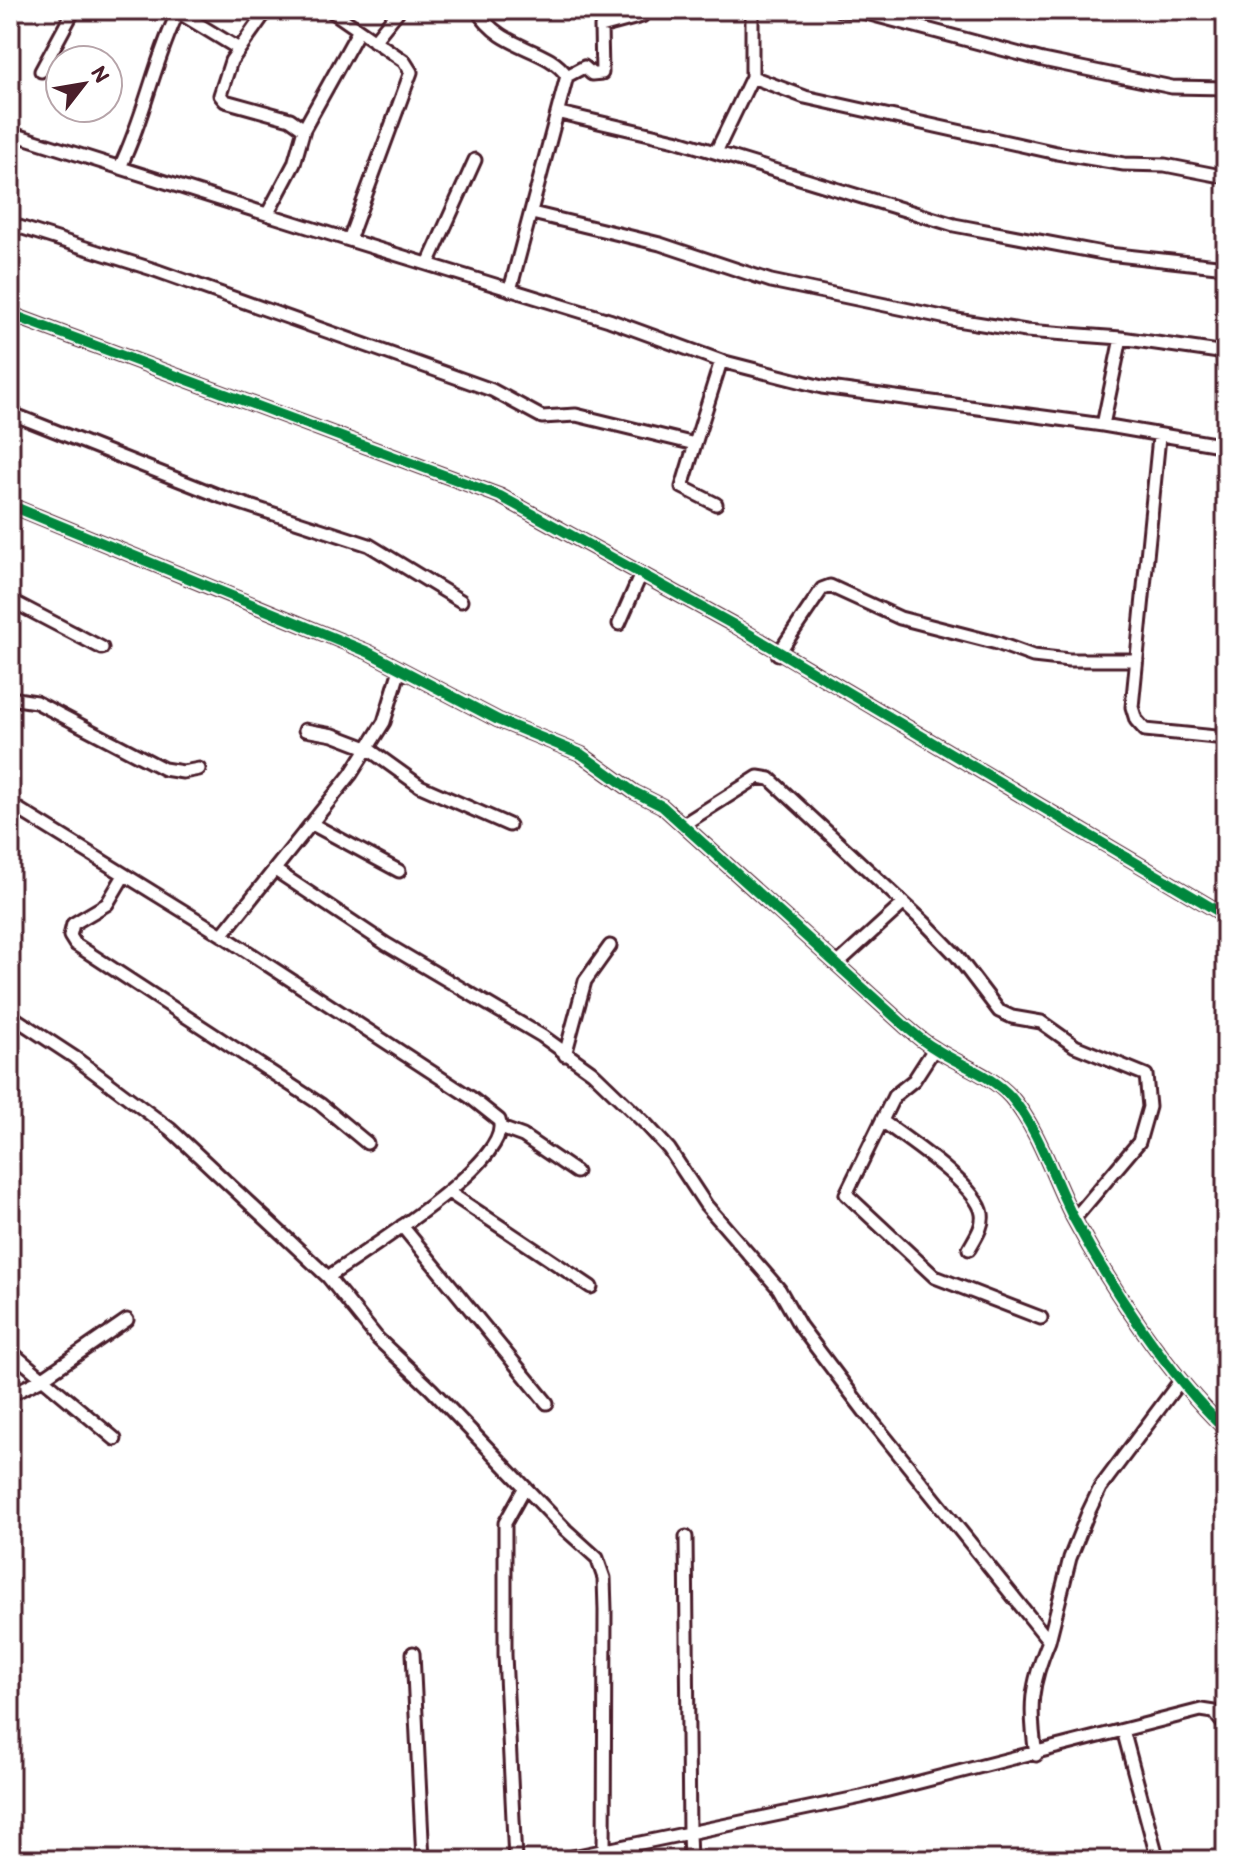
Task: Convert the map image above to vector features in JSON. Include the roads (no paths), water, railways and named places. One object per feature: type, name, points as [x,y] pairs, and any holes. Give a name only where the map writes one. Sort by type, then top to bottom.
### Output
[{"type":"street","points":[[41,71],[74,10]]},
{"type":"street","points":[[267,10],[239,49],[220,91],[221,99],[290,119],[304,129]]},
{"type":"street","points":[[330,10],[404,61],[411,78],[396,106],[349,240]]},
{"type":"street","points":[[374,41],[399,10]]},
{"type":"street","points":[[477,10],[496,34],[557,65],[567,76]]},
{"type":"street","points":[[716,152],[752,77],[752,10]]},
{"type":"street","points":[[839,10],[855,11],[1043,60],[1172,87],[1226,88]]},
{"type":"street","points":[[120,167],[145,106],[163,43],[179,11],[239,49]]},
{"type":"street","points":[[567,76],[584,67],[592,74],[602,73],[601,27],[642,16]]},
{"type":"street","points":[[268,213],[294,164],[304,129],[359,30]]},
{"type":"street","points":[[510,290],[560,113],[567,76]]},
{"type":"street","points":[[752,77],[805,97],[1057,153],[1124,164],[1165,165],[1226,177]]},
{"type":"street","points":[[560,113],[716,152],[954,225],[1108,254],[1226,267]]},
{"type":"street","points":[[10,133],[609,320],[721,361],[822,387],[1103,425],[1159,437],[1226,446]]},
{"type":"street","points":[[428,264],[475,160]]},
{"type":"street","points":[[532,213],[660,244],[771,281],[1026,331],[1121,338],[1226,353]]},
{"type":"street","points":[[10,224],[164,273],[492,390],[542,417],[576,415],[695,444]]},
{"type":"street","points":[[10,314],[274,414],[455,477],[534,513],[1011,787],[1226,916]]},
{"type":"street","points":[[1103,425],[1121,338]]},
{"type":"street","points":[[716,504],[682,487],[721,361]]},
{"type":"street","points":[[10,413],[222,497],[369,545],[461,601]]},
{"type":"street","points":[[1159,437],[1132,707],[1136,720],[1145,730],[1226,738]]},
{"type":"street","points":[[10,505],[183,573],[400,669],[486,714],[595,761],[684,824],[712,853],[934,1049],[991,1080],[1010,1097],[1026,1120],[1074,1219],[1180,1381],[1226,1430]]},
{"type":"street","points":[[619,624],[641,574]]},
{"type":"street","points":[[778,654],[822,589],[830,586],[900,618],[997,643],[1033,656],[1069,660],[1137,660]]},
{"type":"street","points":[[10,600],[102,648]]},
{"type":"street","points":[[222,935],[312,824],[367,748],[384,722],[400,669]]},
{"type":"street","points":[[10,698],[36,702],[164,769],[183,772],[199,769]]},
{"type":"street","points":[[305,730],[333,735],[367,748],[420,786],[509,825]]},
{"type":"street","points":[[684,824],[758,777],[765,777],[957,956],[1004,1015],[1041,1022],[1075,1046],[1148,1077],[1149,1107],[1139,1142],[1074,1219]]},
{"type":"street","points":[[10,804],[123,877],[222,935],[470,1097],[499,1120],[501,1128],[480,1161],[450,1193],[328,1277]]},
{"type":"street","points":[[312,824],[399,871]]},
{"type":"street","points":[[275,870],[386,944],[542,1036],[602,1081],[669,1149],[706,1205],[779,1289],[800,1326],[865,1412],[1049,1641]]},
{"type":"street","points":[[123,877],[107,904],[73,924],[70,936],[75,944],[320,1104],[367,1143]]},
{"type":"street","points":[[837,964],[903,904]]},
{"type":"street","points":[[565,1055],[585,981],[610,946]]},
{"type":"street","points":[[10,1015],[74,1057],[170,1129],[328,1277],[378,1339],[594,1554],[602,1568],[604,1855]]},
{"type":"street","points":[[934,1049],[914,1080],[894,1096],[857,1174],[845,1189],[849,1198],[935,1277],[1041,1318]]},
{"type":"street","points":[[882,1121],[938,1164],[978,1203],[981,1225],[969,1249]]},
{"type":"street","points":[[501,1128],[523,1136],[576,1172]]},
{"type":"street","points":[[450,1193],[591,1287]]},
{"type":"street","points":[[402,1226],[547,1403]]},
{"type":"street","points":[[10,1395],[40,1380],[127,1320]]},
{"type":"street","points":[[10,1351],[40,1380],[115,1439]]},
{"type":"street","points":[[1036,1755],[1031,1696],[1034,1677],[1049,1641],[1070,1558],[1100,1488],[1180,1381]]},
{"type":"street","points":[[515,1860],[505,1655],[505,1523],[525,1487]]},
{"type":"street","points":[[686,1537],[690,1860]]},
{"type":"street","points":[[413,1653],[423,1860]]},
{"type":"street","points":[[558,1860],[604,1855],[689,1833],[861,1797],[1036,1755],[1201,1710],[1214,1712],[1226,1727]]},
{"type":"street","points":[[1123,1730],[1158,1860]]},
{"type":"street","points":[[10,1828],[10,1850]]}]
